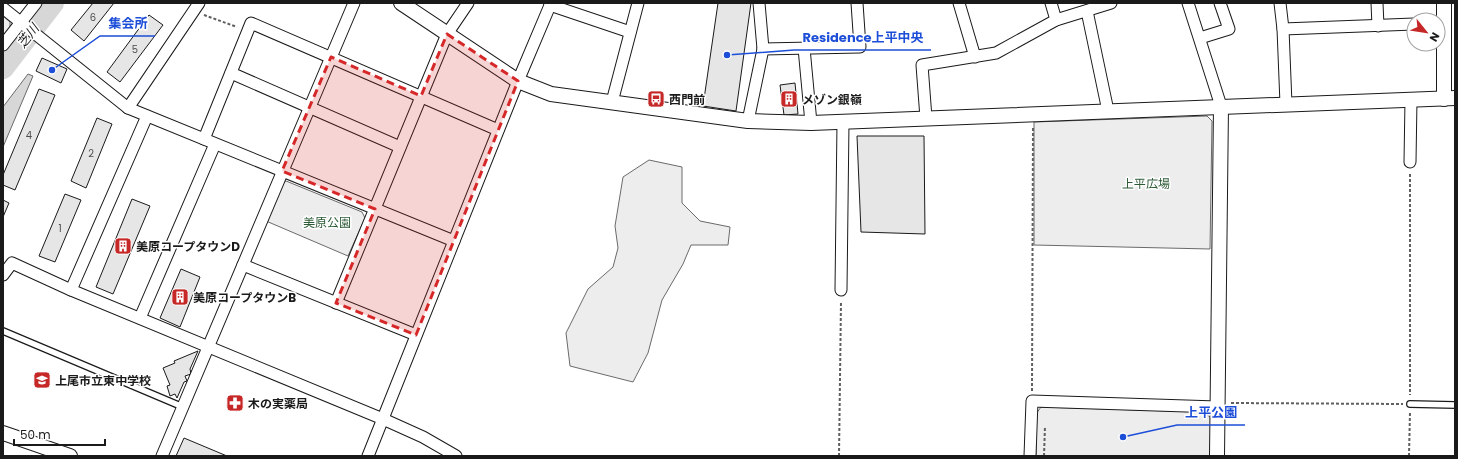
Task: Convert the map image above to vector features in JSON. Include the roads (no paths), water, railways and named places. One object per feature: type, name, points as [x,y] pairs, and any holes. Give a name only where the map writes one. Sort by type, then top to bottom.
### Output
[{"type":"street","points":[[3,45],[36,3]]},
{"type":"street","points":[[162,456],[354,3]]},
{"type":"street","points":[[401,3],[518,81],[551,94],[748,122],[811,124],[926,118],[1449,98],[1444,52]]},
{"type":"street","points":[[336,303],[447,34],[468,3]]},
{"type":"street","points":[[612,102],[638,3]]},
{"type":"street","points":[[748,122],[763,49],[759,3]]},
{"type":"street","points":[[763,49],[860,47],[857,3]]},
{"type":"street","points":[[959,3],[975,57]]},
{"type":"street","points":[[1051,3],[1056,20]]},
{"type":"street","points":[[926,118],[922,64],[996,53],[1056,20],[1111,3]]},
{"type":"street","points":[[1188,3],[1221,106],[1217,456]]},
{"type":"street","points":[[1200,38],[1229,28],[1220,3]]},
{"type":"street","points":[[1280,3],[1283,29],[1286,104]]},
{"type":"street","points":[[1377,3],[1378,26]]},
{"type":"street","points":[[368,456],[550,4],[630,32]]},
{"type":"street","points":[[128,108],[196,7]]},
{"type":"street","points":[[3,8],[128,108],[454,241]]},
{"type":"street","points":[[1088,11],[1108,111]]},
{"type":"street","points":[[140,318],[210,142],[231,73],[251,23],[498,130]]},
{"type":"street","points":[[1283,29],[1406,24]]},
{"type":"street","points":[[804,48],[811,124]]},
{"type":"street","points":[[231,73],[400,147]]},
{"type":"street","points":[[1410,162],[1411,100]]},
{"type":"street","points":[[71,290],[147,116]]},
{"type":"street","points":[[841,290],[843,122]]},
{"type":"street","points":[[3,275],[12,263],[71,290],[383,419],[423,437],[456,456]]},
{"type":"street","points":[[243,265],[416,336]]},
{"type":"street","points":[[1030,456],[1032,401],[1217,405]]},
{"type":"street","points":[[3,434],[70,456]]},
{"type":"lane","points":[[3,331],[182,407]]},
{"type":"lane","points":[[1410,404],[1455,405]]},
{"type":"waterway","name":"芝川","points":[[3,68],[53,3]]},
{"type":"place","name":"Residence上平中央","points":[[727,55]]},
{"type":"place","name":"集会所","points":[[52,70]]},
{"type":"place","name":"西門前","points":[[656,99]]},
{"type":"place","name":"メゾン銀嶺","points":[[789,99]]},
{"type":"place","name":"美原コープタウンD","points":[[123,246]]},
{"type":"place","name":"美原コープタウンB","points":[[180,297]]},
{"type":"place","name":"上尾市立東中学校","points":[[42,380]]},
{"type":"place","name":"木の実薬局","points":[[235,403]]},
{"type":"place","name":"上平公園","points":[[1123,437]]},
{"type":"park label","name":"上平広場","points":[[1146,183]]},
{"type":"park label","name":"美原公園","points":[[327,222]]}]
